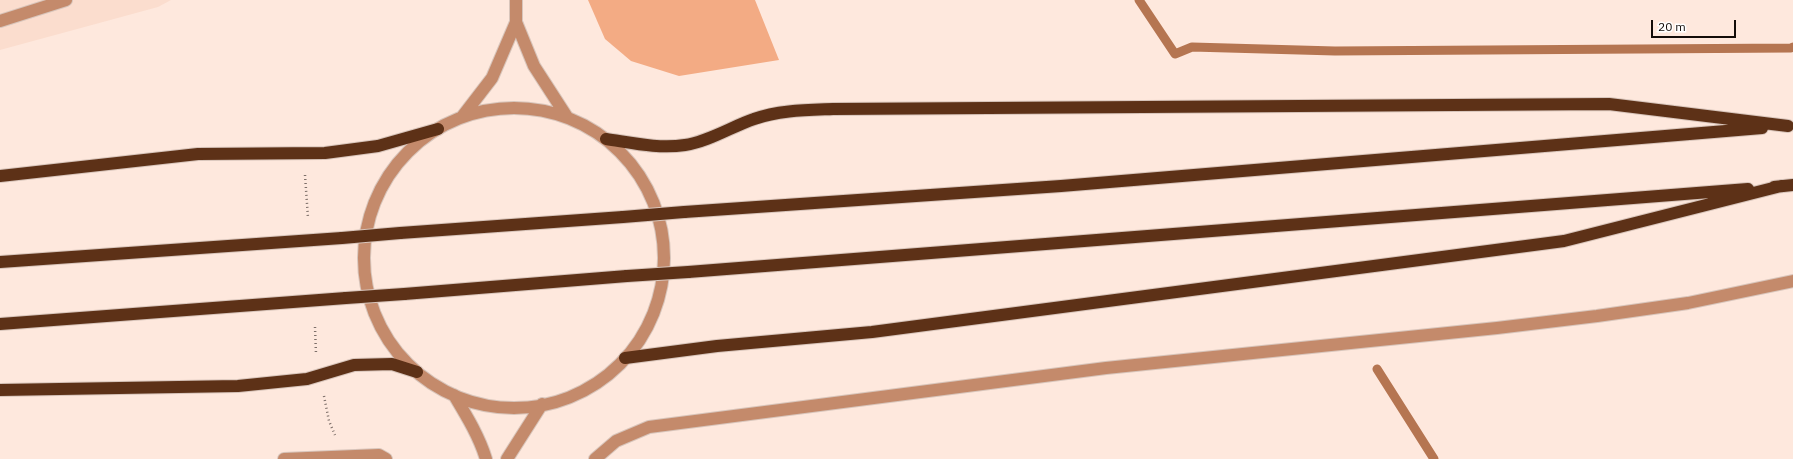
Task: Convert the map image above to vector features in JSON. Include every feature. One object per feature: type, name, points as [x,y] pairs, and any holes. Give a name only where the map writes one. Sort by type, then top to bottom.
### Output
[{"type":"highway","points":[[606,139],[658,147],[687,145],[755,118],[786,111],[833,109],[1609,104],[1790,126]]},
{"type":"highway","points":[[0,262],[1068,185],[1790,126]]},
{"type":"highway","points":[[0,176],[198,154],[325,153],[378,146],[438,129]]},
{"type":"highway","points":[[625,358],[717,346],[872,332],[1564,241],[1787,186]]},
{"type":"highway","points":[[0,324],[1787,186]]},
{"type":"highway","points":[[0,390],[238,386],[307,380],[354,365],[392,364],[417,372]]},
{"type":"street","points":[[0,21],[66,0]]},
{"type":"street","points":[[516,0],[516,22],[534,66],[567,117]]},
{"type":"street","points":[[462,117],[492,78],[516,22]]},
{"type":"street","points":[[514,108],[541,110],[567,117],[588,126],[623,154],[649,191],[657,212],[662,234],[664,256],[663,278],[652,314],[639,341],[611,372],[590,386],[561,400],[520,407],[497,406],[476,402],[454,395],[435,385],[417,372],[400,355],[386,336],[376,315],[368,292],[364,269],[368,221],[376,199],[387,178],[407,153],[419,142],[438,129],[462,117],[488,110],[514,108]]},
{"type":"street","points":[[595,459],[616,441],[649,427],[1106,368],[1497,328],[1589,317],[1688,302],[1793,281]]},
{"type":"street","points":[[454,395],[471,424],[486,459]]},
{"type":"street","points":[[507,459],[542,404]]},
{"type":"street","points":[[284,459],[379,455],[386,459]]},
{"type":"path","points":[[305,174],[308,218]]},
{"type":"path","points":[[315,327],[316,357]]},
{"type":"path","points":[[324,396],[329,421],[344,456]]},
{"type":"shaded area","points":[[0,0],[171,0],[158,7],[0,50]]},
{"type":"shaded area","points":[[588,0],[755,0],[779,60],[679,76],[631,61],[605,39]]},
{"type":"waterway","points":[[1139,0],[1175,54],[1192,47],[1335,51],[1793,47]]},
{"type":"waterway","points":[[1377,369],[1434,459]]}]
